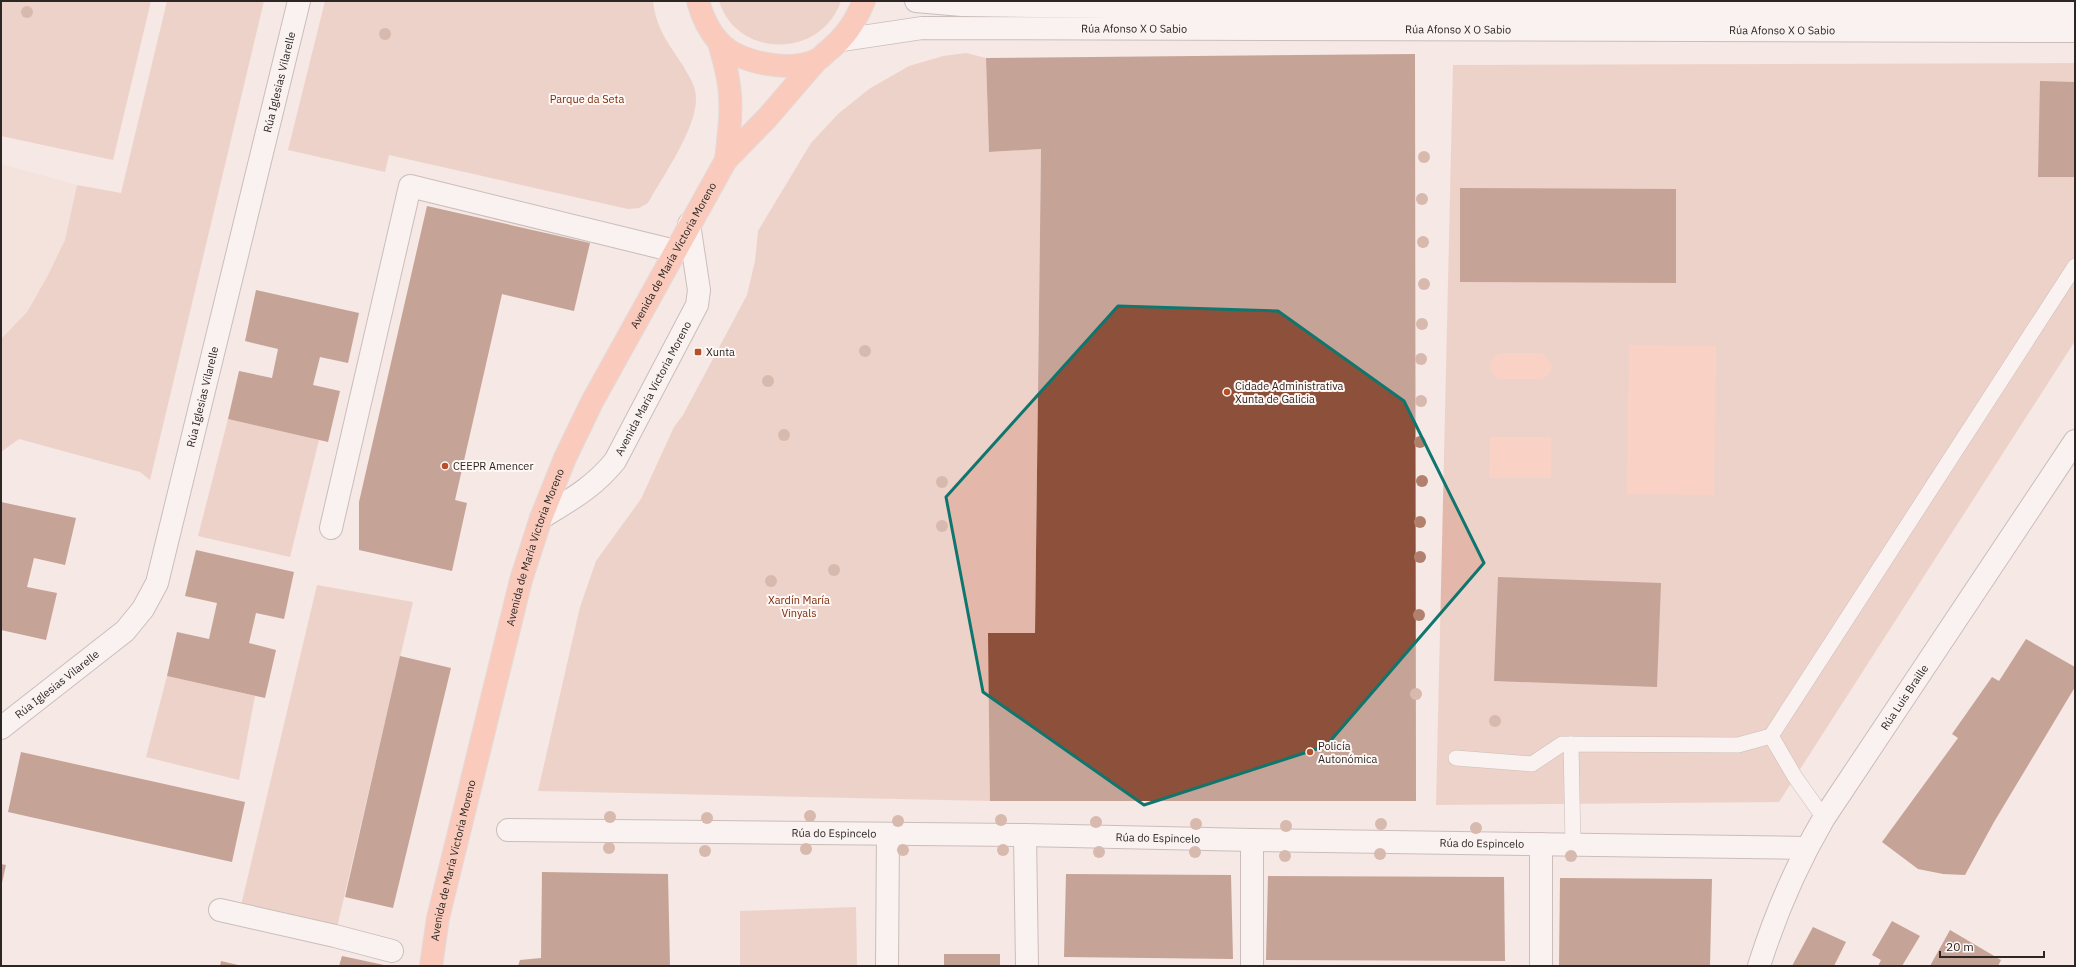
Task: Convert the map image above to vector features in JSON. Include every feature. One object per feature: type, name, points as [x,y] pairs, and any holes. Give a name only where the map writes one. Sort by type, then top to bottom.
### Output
[{"type":"highway","points":[[698,1],[703,18],[719,42],[743,57],[765,65],[791,66],[817,60]]},
{"type":"highway","name":"Avenida de María Victoria Moreno","points":[[431,966],[438,918],[521,580],[541,518],[565,458],[592,402],[689,224],[726,160],[767,118],[817,60],[842,40],[855,22],[864,1]]},
{"type":"highway","name":"Avenida de María Victoria Moreno","points":[[719,42],[729,80],[730,126],[726,160]]},
{"type":"street","name":"Rúa Iglesias Vilarelle","points":[[1,728],[126,631],[143,609],[157,583],[299,1]]},
{"type":"street","name":"Rúa Afonso X O Sabio","points":[[916,1],[962,6],[1510,4],[2075,12]]},
{"type":"street","points":[[1505,30],[1510,4]]},
{"type":"street","name":"Rúa Afonso X O Sabio","points":[[842,40],[922,28],[2075,32]]},
{"type":"street","points":[[331,528],[410,186],[675,251]]},
{"type":"street","name":"Avenida María Victoria Moreno","points":[[541,518],[584,492],[602,477],[614,461],[697,305],[699,290],[689,224]]},
{"type":"street","name":"Rúa Luis Braille","points":[[1759,966],[1768,938],[1807,848],[1824,818],[2075,441]]},
{"type":"street","name":"Rúa do Espincelo","points":[[508,830],[1025,835],[1252,840],[1807,848]]},
{"type":"street","points":[[887,966],[888,834]]},
{"type":"street","points":[[1025,835],[1027,966]]},
{"type":"street","points":[[1252,840],[1252,966]]},
{"type":"street","points":[[1541,844],[1541,966]]},
{"type":"street","points":[[220,910],[335,936],[392,951]]},
{"type":"lane","points":[[1456,758],[1532,764],[1562,744],[1738,745],[1770,736],[2075,266]]},
{"type":"lane","points":[[1770,736],[1795,777],[1824,818]]},
{"type":"lane","points":[[1571,744],[1573,844]]},
{"type":"highlighted area","points":[[1118,306],[1278,311],[1404,401],[1484,563],[1326,746],[1144,805],[983,692],[946,497]]},
{"type":"shaded area","points":[[1,164],[77,185],[65,240],[47,277],[27,312],[1,339]]},
{"type":"shaded area","points":[[1629,345],[1716,346],[1714,495],[1627,494]]},
{"type":"shaded area","points":[[1500,353],[1542,353],[1551,363],[1551,369],[1548,375],[1541,379],[1500,379],[1494,376],[1489,365],[1494,356]]},
{"type":"shaded area","points":[[1490,437],[1551,437],[1551,478],[1489,478]]},
{"type":"green space","points":[[1,1],[151,1],[113,160],[1,136]]},
{"type":"green space","points":[[167,1],[264,1],[150,480],[140,472],[19,439],[1,452],[1,339],[27,312],[47,277],[65,240],[77,185],[121,193]]},
{"type":"green space","name":"Parque da Seta","points":[[325,1],[653,1],[657,19],[667,42],[682,64],[695,89],[695,110],[691,123],[678,152],[648,203],[639,208],[628,209],[389,155],[385,172],[288,150]]},
{"type":"green space","points":[[719,1],[841,1],[831,20],[816,34],[798,42],[779,44],[760,42],[743,34],[729,20]]},
{"type":"green space","name":"Xardín María Vinyals","points":[[966,53],[986,58],[989,152],[1041,149],[1035,633],[990,784],[990,801],[538,791],[580,607],[596,561],[641,499],[674,427],[683,415],[747,295],[755,261],[758,231],[811,143],[838,114],[869,89],[909,66],[943,56]]},
{"type":"green space","points":[[2075,63],[2075,341],[1779,802],[1436,805],[1453,65]]},
{"type":"green space","points":[[228,419],[319,440],[290,557],[198,536]]},
{"type":"green space","points":[[317,585],[413,602],[335,936],[239,914]]},
{"type":"green space","points":[[167,676],[255,696],[239,780],[146,757]]},
{"type":"green space","points":[[856,907],[857,966],[740,966],[740,911]]},
{"type":"building","name":"Cidade Administrativa Xunta de Galicia","points":[[1415,54],[1416,801],[990,801],[988,633],[1035,633],[1041,149],[989,152],[986,58]]},
{"type":"building","points":[[2040,81],[2075,82],[2075,177],[2038,177]]},
{"type":"building","points":[[1460,188],[1676,189],[1676,283],[1460,282]]},
{"type":"building","points":[[427,206],[590,243],[574,311],[502,294],[455,500],[467,503],[452,571],[359,550],[359,502]]},
{"type":"building","points":[[256,290],[359,313],[348,363],[320,357],[313,385],[340,391],[328,442],[228,419],[239,371],[272,378],[278,349],[245,341]]},
{"type":"building","points":[[1,502],[76,518],[65,565],[34,558],[27,587],[57,593],[46,640],[1,630]]},
{"type":"building","points":[[196,550],[294,572],[284,619],[256,613],[249,643],[276,650],[265,698],[167,676],[177,632],[209,639],[217,603],[185,596]]},
{"type":"building","points":[[1498,577],[1661,583],[1657,687],[1494,681]]},
{"type":"building","points":[[2026,639],[2075,667],[2075,687],[1994,822],[1965,875],[1943,874],[1918,869],[1882,842],[1958,738],[1952,734],[1992,677],[1999,681]]},
{"type":"building","points":[[400,656],[451,668],[393,908],[345,897]]},
{"type":"building","points":[[21,752],[245,802],[232,862],[8,812]]},
{"type":"building","points":[[1,864],[6,865],[2,883],[1,883]]},
{"type":"building","points":[[542,872],[668,874],[670,966],[518,966],[520,960],[541,958]]},
{"type":"building","points":[[1066,874],[1231,875],[1233,959],[1064,957]]},
{"type":"building","points":[[1268,876],[1504,877],[1505,961],[1266,960]]},
{"type":"building","points":[[1560,878],[1712,879],[1710,966],[1559,966]]},
{"type":"building","points":[[1892,921],[1920,936],[1902,966],[1878,966],[1881,960],[1872,955]]},
{"type":"building","points":[[1813,927],[1846,942],[1834,966],[1792,966]]},
{"type":"building","points":[[1950,930],[2001,960],[1998,966],[1930,966]]},
{"type":"building","points":[[944,954],[1000,954],[1000,966],[944,966]]},
{"type":"building","points":[[342,956],[384,965],[384,966],[339,966]]},
{"type":"building","points":[[221,961],[238,965],[238,966],[220,966]]},
{"type":"place","name":"Xunta","points":[[698,352]]},
{"type":"place","name":"Cidade Administrativa Xunta de Galicia","points":[[1227,392]]},
{"type":"place","name":"CEEPR Amencer","points":[[445,466]]},
{"type":"place","name":"Policía Autonómica","points":[[1310,752]]}]
